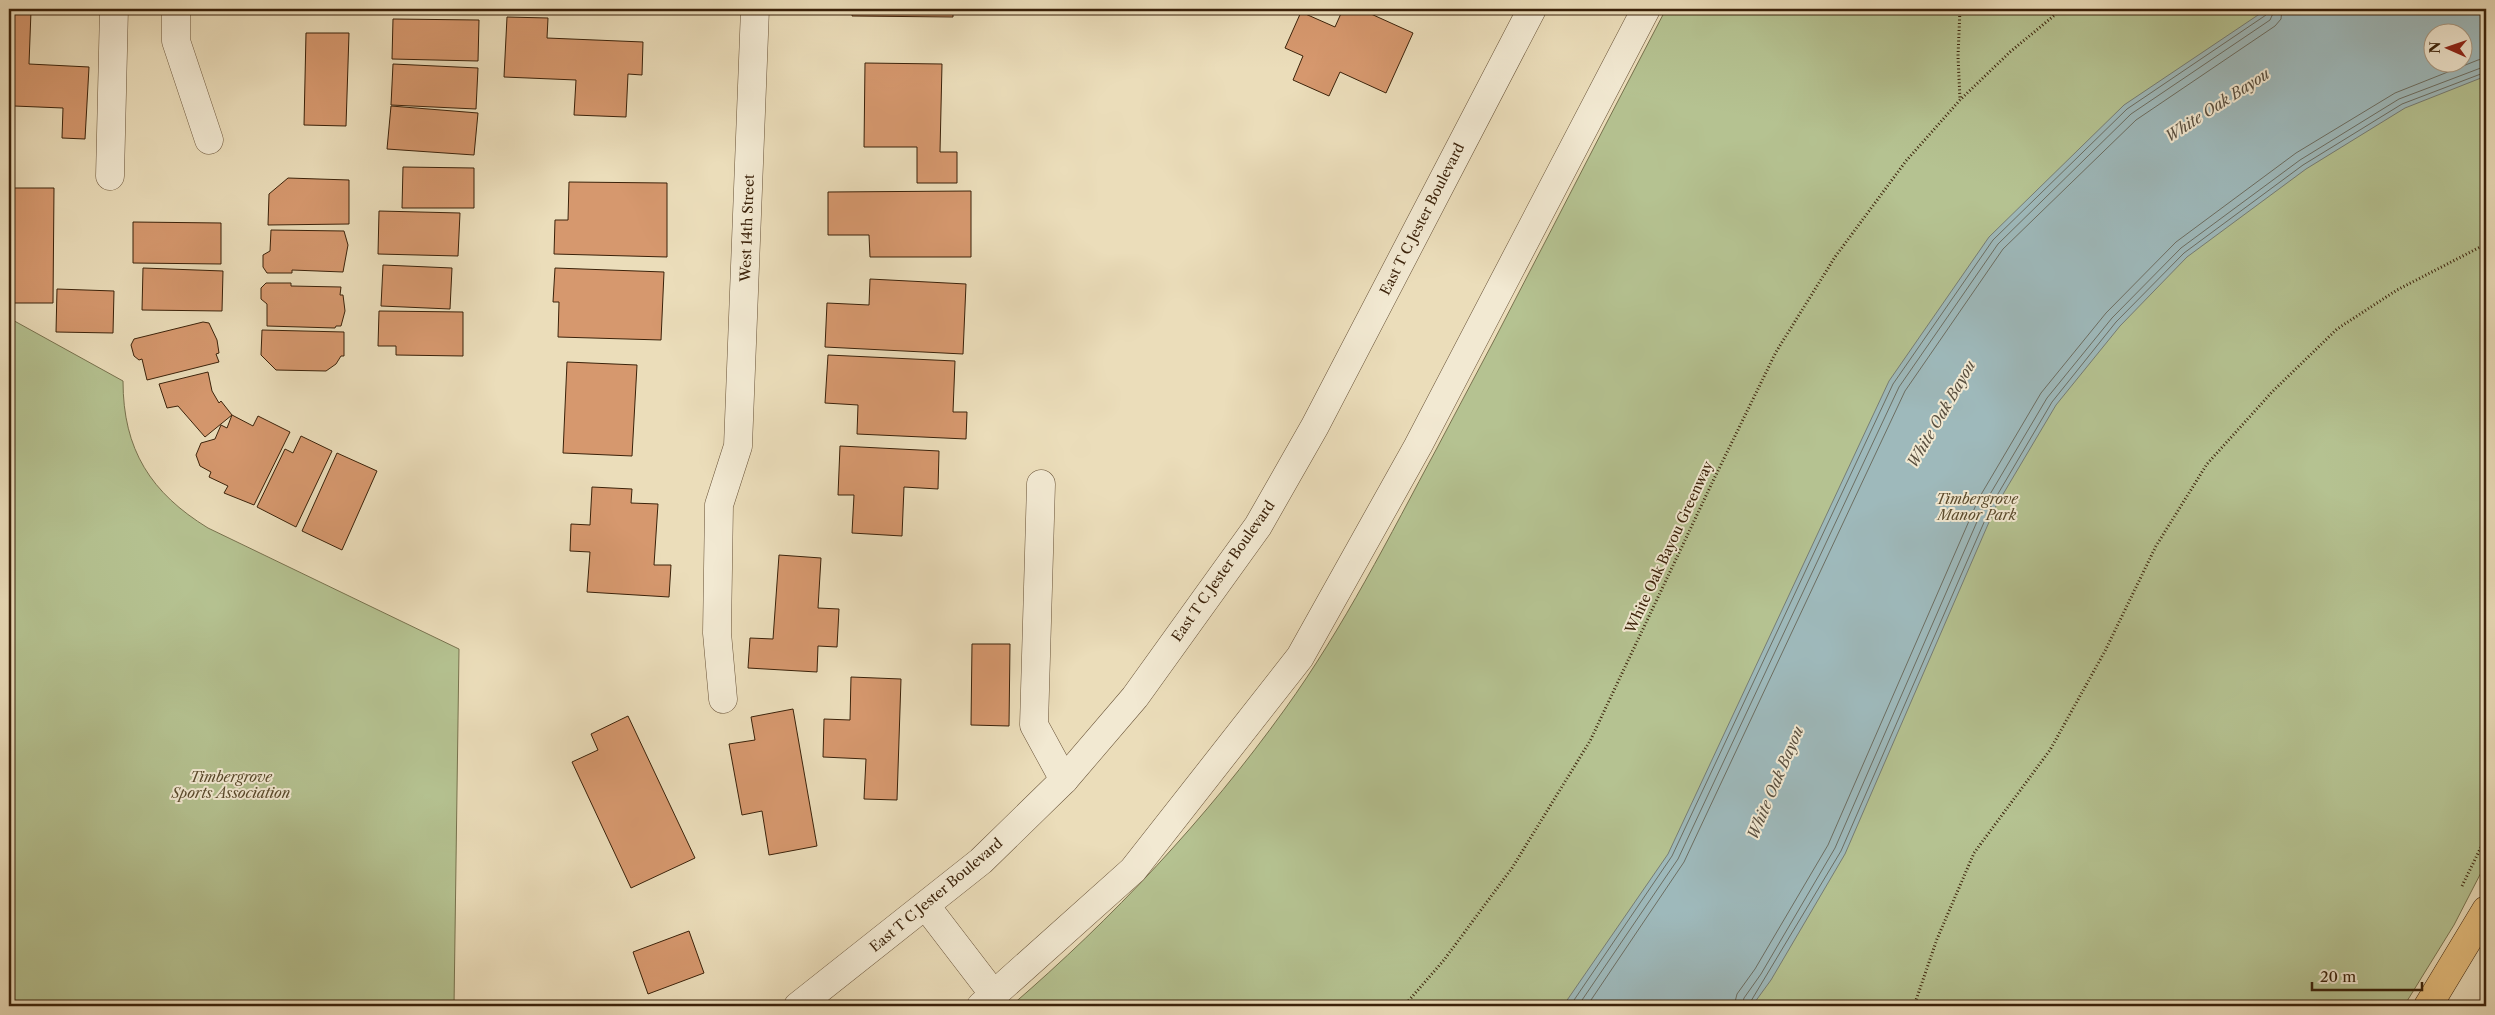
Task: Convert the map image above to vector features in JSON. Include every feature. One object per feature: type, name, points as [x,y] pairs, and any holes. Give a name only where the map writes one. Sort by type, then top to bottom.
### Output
[{"type":"main road","points":[[2428,1006],[2484,921]]},
{"type":"street","points":[[110,176],[114,9]]},
{"type":"street","points":[[176,9],[176,41],[209,140]]},
{"type":"street","name":"West 14th Street","points":[[723,699],[718,634],[719,505],[738,446],[755,9]]},
{"type":"street","name":"East T C Jester Boulevard","points":[[798,1006],[981,861],[1064,780],[1135,697],[1258,526],[1315,426],[1532,9]]},
{"type":"street","points":[[926,906],[988,1001],[1133,870],[1300,658],[1418,446],[1646,9]]},
{"type":"street","points":[[1041,484],[1034,725],[1064,780]]},
{"type":"path","points":[[1960,9],[1958,56],[1960,100]]},
{"type":"path","name":"White Oak Bayou Greenway","points":[[1404,1006],[1444,960],[1512,868],[1590,741],[1712,483],[1786,336],[1835,257],[1906,161],[1960,100],[2010,52],[2062,9]]},
{"type":"path","points":[[1914,1006],[1937,939],[1974,853],[2050,750],[2105,650],[2156,546],[2207,464],[2272,392],[2337,329],[2397,290],[2486,244]]},
{"type":"green space","name":"Timbergrove Manor Park","points":[[1666,9],[2486,9],[2486,863],[2454,925],[2404,1006],[1011,1006],[1086,938],[1157,866],[1255,750],[1285,709],[1327,646],[1365,581],[1495,339]]},
{"type":"green space","name":"Timbergrove Sports Association","points":[[9,318],[123,381],[124,406],[128,428],[135,449],[144,467],[156,484],[188,514],[208,528],[459,649],[454,1006],[9,1006]]},
{"type":"water","name":"White Oak Bayou","points":[[2267,9],[2486,9],[2486,76],[2405,108],[2306,169],[2187,257],[2120,326],[2056,405],[1996,506],[1845,854],[1771,980],[1752,1006],[1563,1006],[1668,854],[1889,381],[1989,237],[2124,105]]},
{"type":"building","points":[[853,9],[953,9],[953,17],[852,16]]},
{"type":"building","points":[[1343,9],[1360,9],[1413,33],[1386,93],[1340,72],[1329,96],[1293,80],[1303,56],[1285,48],[1301,12],[1335,27]]},
{"type":"building","points":[[9,10],[31,11],[29,64],[89,67],[85,139],[62,138],[63,108],[14,106],[12,133],[9,133]]},
{"type":"building","points":[[507,17],[548,18],[547,38],[643,42],[642,75],[628,74],[626,117],[574,115],[576,80],[504,77]]},
{"type":"building","points":[[393,19],[479,20],[478,61],[392,59]]},
{"type":"building","points":[[306,33],[349,33],[346,126],[304,125]]},
{"type":"building","points":[[865,63],[942,64],[940,152],[957,152],[957,183],[917,183],[917,147],[864,147]]},
{"type":"building","points":[[393,64],[478,68],[476,109],[391,105]]},
{"type":"building","points":[[391,106],[478,113],[474,155],[387,149]]},
{"type":"building","points":[[403,167],[474,168],[474,208],[402,208]]},
{"type":"building","points":[[288,178],[349,180],[349,224],[268,225],[269,194]]},
{"type":"building","points":[[569,182],[667,183],[667,257],[554,254],[555,220],[568,220]]},
{"type":"building","points":[[9,188],[54,188],[53,303],[13,303],[14,289],[9,289]]},
{"type":"building","points":[[971,191],[971,257],[870,257],[869,235],[828,235],[828,192]]},
{"type":"building","points":[[379,211],[460,213],[458,256],[378,254]]},
{"type":"building","points":[[133,222],[221,223],[221,264],[133,263]]},
{"type":"building","points":[[271,230],[344,231],[348,245],[343,272],[292,270],[292,273],[267,273],[263,267],[263,255],[270,251]]},
{"type":"building","points":[[383,265],[452,268],[450,309],[381,306]]},
{"type":"building","points":[[143,268],[223,271],[222,311],[142,310]]},
{"type":"building","points":[[555,268],[664,272],[661,340],[558,337],[559,302],[553,302]]},
{"type":"building","points":[[870,279],[966,284],[963,354],[825,347],[827,303],[869,305]]},
{"type":"building","points":[[266,283],[291,283],[291,286],[341,287],[340,295],[343,295],[345,311],[341,326],[336,326],[335,328],[267,326],[267,304],[261,299],[261,288]]},
{"type":"building","points":[[57,289],[114,291],[113,333],[56,332]]},
{"type":"building","points":[[379,311],[463,312],[463,356],[396,355],[396,346],[378,346]]},
{"type":"building","points":[[203,322],[209,323],[217,340],[219,353],[216,354],[219,362],[147,380],[142,359],[139,360],[134,356],[131,345],[134,339]]},
{"type":"building","points":[[262,330],[344,332],[344,356],[341,356],[336,364],[326,371],[276,370],[261,355]]},
{"type":"building","points":[[828,355],[955,361],[953,412],[967,412],[966,439],[857,434],[858,405],[825,403]]},
{"type":"building","points":[[567,362],[637,365],[632,456],[563,453]]},
{"type":"building","points":[[208,372],[212,391],[219,403],[221,401],[232,415],[205,437],[178,406],[167,408],[159,384]]},
{"type":"building","points":[[232,415],[253,426],[258,416],[290,432],[254,505],[224,493],[228,486],[209,477],[211,472],[200,466],[196,455],[201,443],[215,439],[221,425],[227,428]]},
{"type":"building","points":[[301,436],[332,451],[296,527],[257,507],[285,449],[293,453]]},
{"type":"building","points":[[840,446],[939,451],[938,489],[904,487],[902,536],[852,533],[854,495],[838,495]]},
{"type":"building","points":[[337,453],[377,471],[342,550],[302,531]]},
{"type":"building","points":[[592,487],[632,489],[631,503],[658,504],[654,565],[671,565],[669,597],[587,592],[590,552],[570,551],[571,524],[590,525]]},
{"type":"building","points":[[779,555],[821,558],[818,608],[839,609],[837,647],[818,646],[817,672],[748,668],[750,638],[773,639]]},
{"type":"building","points":[[972,644],[1010,644],[1009,726],[971,725]]},
{"type":"building","points":[[851,677],[901,679],[897,800],[864,799],[866,759],[823,757],[824,719],[850,720]]},
{"type":"building","points":[[793,709],[817,846],[769,855],[762,811],[742,815],[729,744],[755,740],[751,717]]},
{"type":"building","points":[[628,716],[695,858],[631,888],[572,762],[598,750],[591,734]]},
{"type":"building","points":[[689,931],[704,973],[648,994],[633,952]]}]
